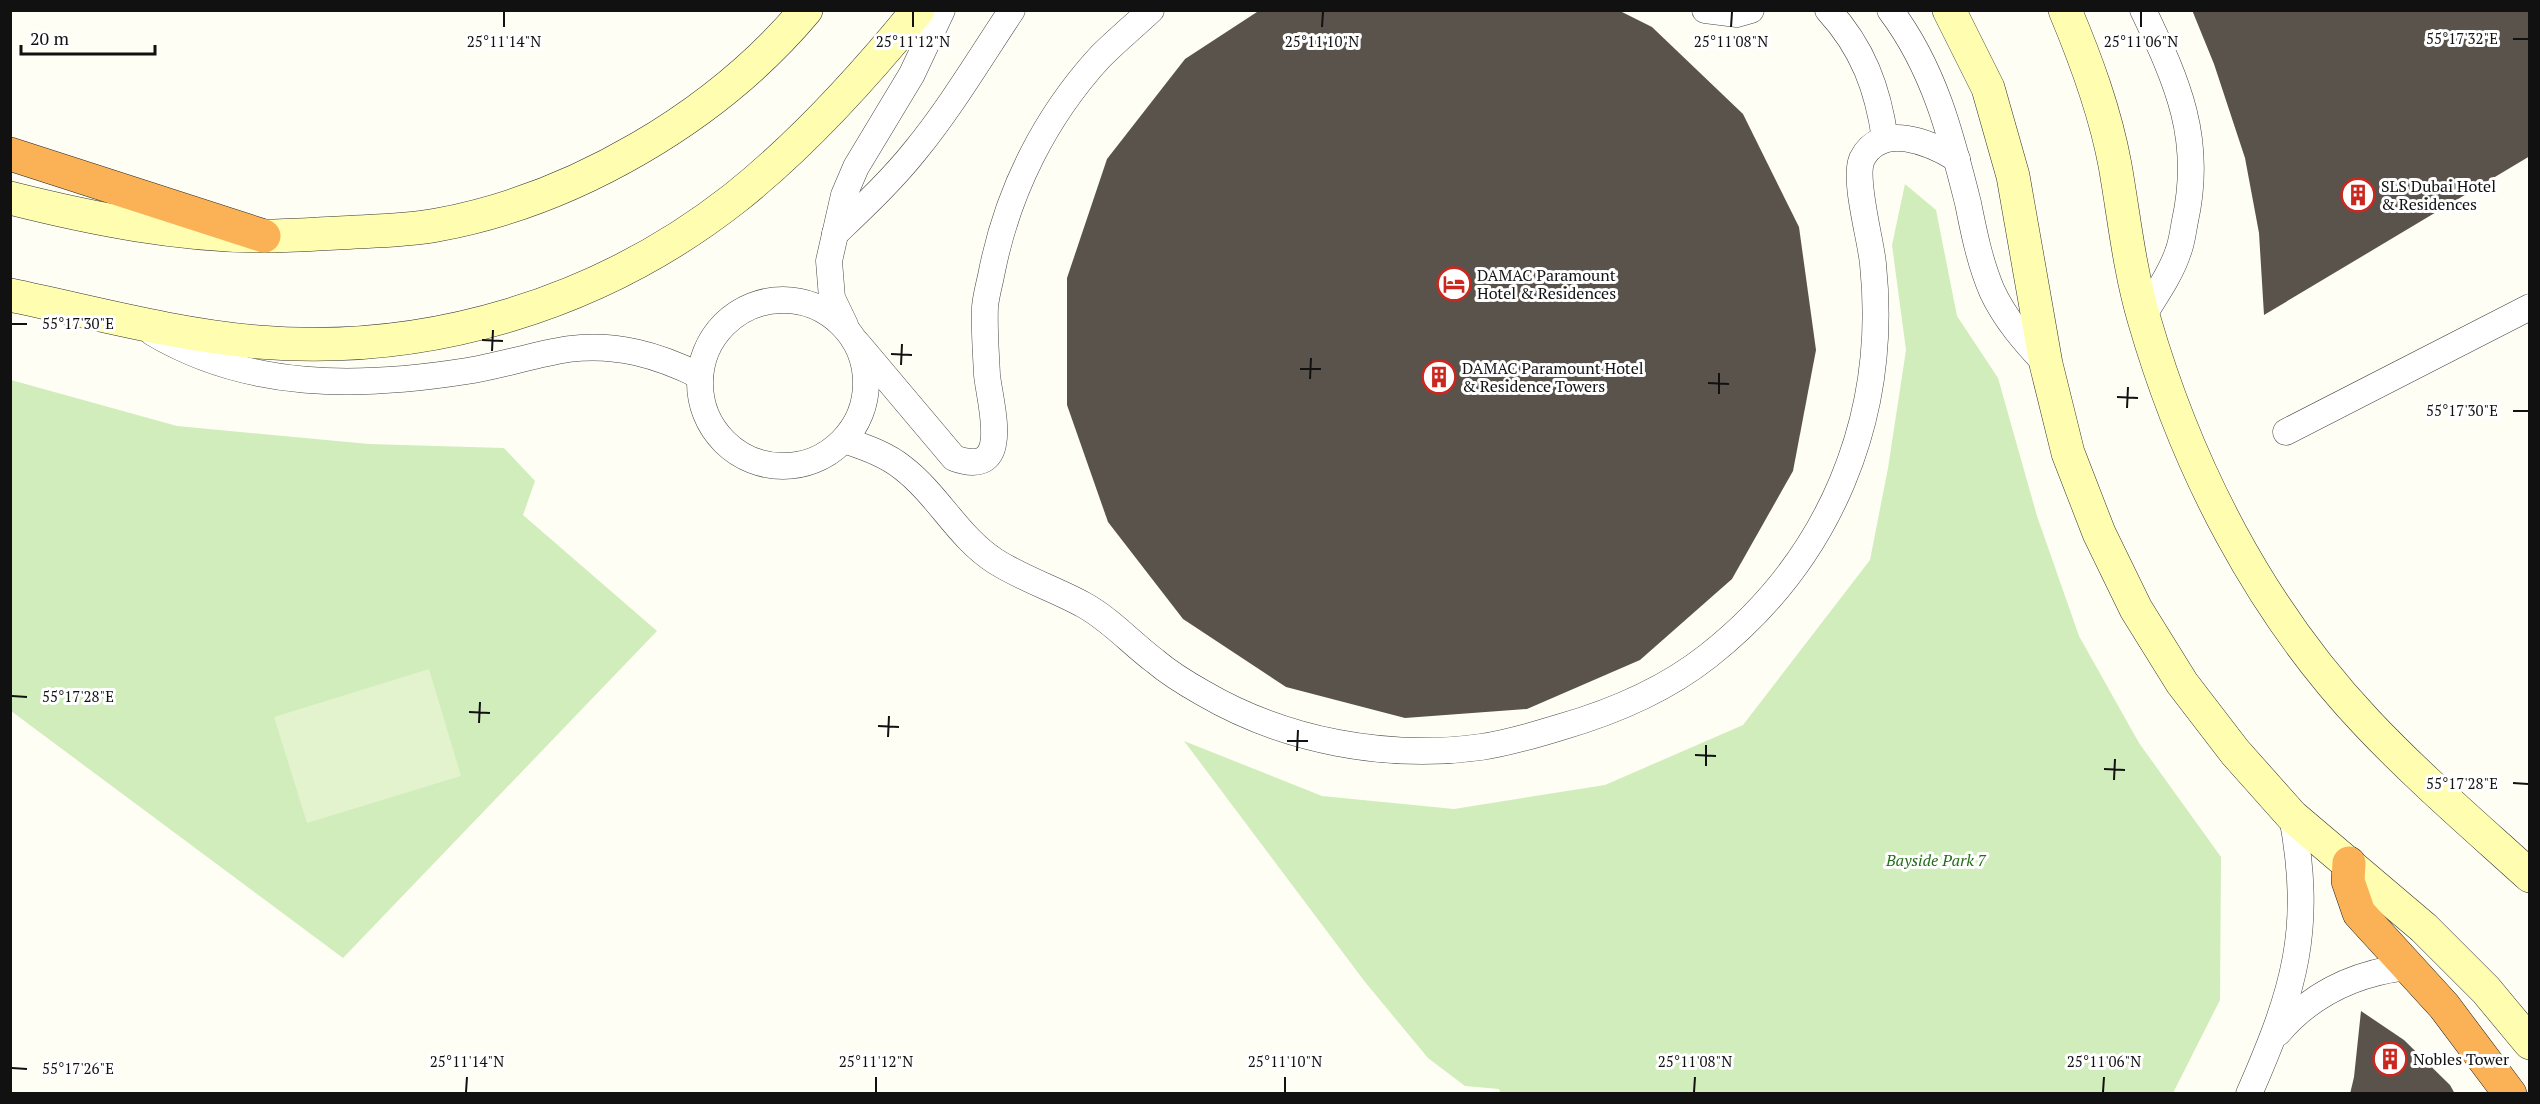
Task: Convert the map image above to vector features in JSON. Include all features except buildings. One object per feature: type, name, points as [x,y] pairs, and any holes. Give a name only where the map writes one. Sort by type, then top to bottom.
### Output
[{"type":"highway","points":[[10,154],[264,236]]},
{"type":"highway","points":[[2349,863],[2348,881],[2359,913],[2465,1032],[2510,1094]]},
{"type":"street","points":[[10,198],[117,220],[190,231],[264,236],[436,226],[504,208],[570,183],[632,153],[691,115],[746,72],[806,10]]},
{"type":"street","points":[[10,294],[194,333],[257,342],[321,345],[385,341],[448,331],[511,316],[570,295],[629,267],[684,235],[736,197],[784,155],[839,100],[918,10]]},
{"type":"street","points":[[1949,10],[1988,88],[2013,176],[2031,268],[2046,364],[2068,453],[2099,533],[2136,609],[2182,683],[2235,752],[2292,816],[2424,928],[2486,990],[2529,1043]]},
{"type":"street","points":[[2065,10],[2090,72],[2115,162],[2126,240],[2143,316],[2166,391],[2195,463],[2230,533],[2270,600],[2316,663],[2366,723],[2529,876]]},
{"type":"lane","points":[[942,10],[912,74],[856,166],[844,195],[829,261],[832,298],[851,336],[866,377],[862,411],[844,440],[821,457],[795,466],[776,467],[741,455],[726,444],[714,430],[705,413],[700,376],[704,359],[716,335],[734,316],[749,307],[766,302],[801,302],[818,307],[851,336],[954,458],[966,463],[979,460],[990,453],[995,440],[987,376],[985,306],[999,237],[1022,172],[1057,111],[1100,57],[1150,10]]},
{"type":"lane","points":[[835,234],[916,150],[950,104],[1012,10]]},
{"type":"lane","points":[[1705,10],[1737,14],[1751,10]]},
{"type":"lane","points":[[1828,10],[1860,52],[1872,79],[1881,109],[1885,140]]},
{"type":"lane","points":[[1890,10],[1917,51],[1934,86],[1947,122],[1981,262],[1992,291],[2019,334],[2046,364]]},
{"type":"lane","points":[[2143,316],[2178,252],[2189,204],[2192,170],[2190,133],[2182,98],[2144,10]]},
{"type":"lane","points":[[844,440],[874,451],[902,467],[927,490],[968,538],[993,560],[1085,606],[1113,625],[1156,663],[1205,694],[1256,719],[1311,737],[1367,748],[1424,751],[1481,747],[1582,721],[1652,692],[1706,658],[1755,615],[1796,567],[1829,512],[1855,453],[1870,391],[1877,327],[1873,263],[1858,174],[1862,159],[1871,147],[1885,140],[1904,138],[1923,142],[1957,159]]},
{"type":"lane","points":[[2286,432],[2529,307]]},
{"type":"lane","points":[[132,320],[166,341],[203,358],[243,371],[275,377],[324,381],[420,377],[468,371],[568,350],[602,347],[636,351],[670,360],[700,376]]},
{"type":"lane","points":[[2249,1094],[2288,996],[2298,951],[2302,906],[2300,860],[2292,816]]},
{"type":"lane","points":[[2272,1040],[2309,1002],[2331,988],[2380,970],[2407,967]]},
{"type":"green space","name":"Bayside Park 7","points":[[1905,184],[1936,210],[1957,316],[1998,378],[2037,516],[2079,636],[2139,743],[2221,857],[2220,1000],[2173,1093],[1501,1094],[1499,1089],[1465,1086],[1428,1058],[1365,982],[1184,741],[1322,796],[1454,809],[1605,785],[1743,725],[1870,560],[1888,468],[1906,350],[1892,245]]},
{"type":"green space","points":[[11,380],[177,426],[369,444],[504,448],[535,481],[523,515],[657,631],[343,958],[11,711]]},
{"type":"green space","points":[[429,669],[461,776],[307,823],[274,717]]},
{"type":"place","name":"SLS Dubai Hotel & Residences","points":[[2358,195]]},
{"type":"place","name":"DAMAC Paramount Hotel & Residences","points":[[1454,284]]},
{"type":"place","name":"DAMAC Paramount Hotel & Residence Towers","points":[[1439,377]]},
{"type":"place","name":"Nobles Tower","points":[[2390,1059]]}]
